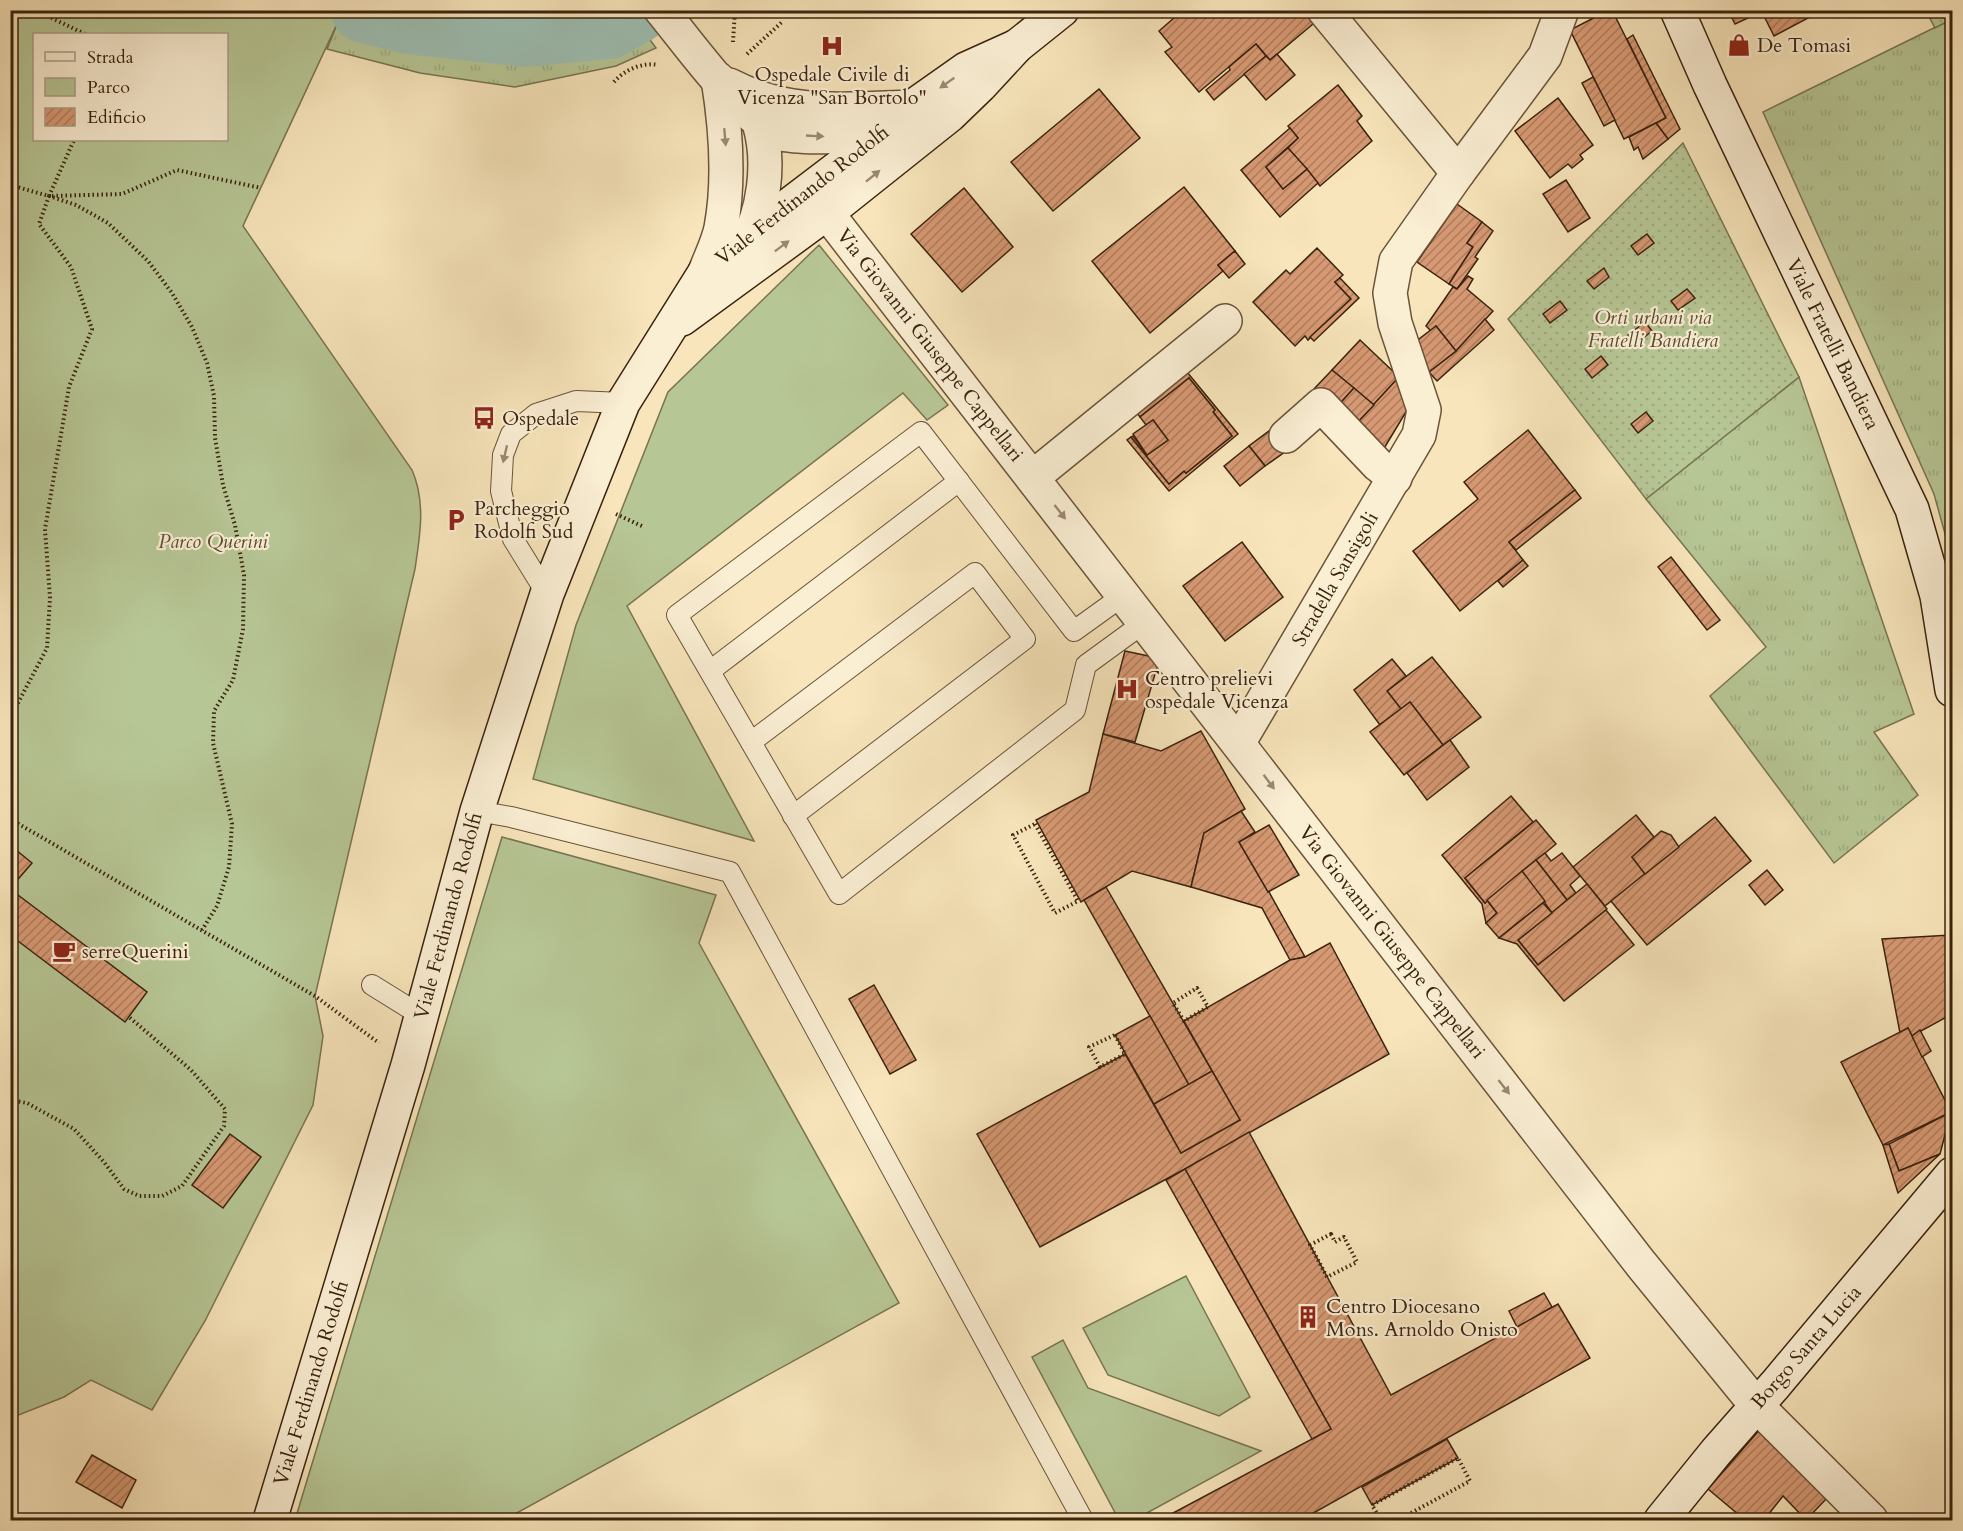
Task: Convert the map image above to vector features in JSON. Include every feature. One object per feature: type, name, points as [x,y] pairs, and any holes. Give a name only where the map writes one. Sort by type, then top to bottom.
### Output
[{"type":"street","points":[[662,10],[718,79],[759,123],[783,134],[895,137],[924,114],[939,111],[950,115]]},
{"type":"street","name":"Viale Ferdinando Rodolfi","points":[[270,1521],[422,1017],[477,811],[547,594],[623,403],[669,329],[712,283],[827,213],[950,115],[1017,46],[1062,10]]},
{"type":"street","points":[[1323,10],[1458,173]]},
{"type":"street","name":"Stradella Sansigoli","points":[[1239,742],[1419,435],[1424,410],[1395,323],[1390,293],[1396,261],[1545,56],[1562,10]]},
{"type":"street","name":"Viale Fratelli Bandiera","points":[[1677,10],[1710,85],[1912,509],[1937,596],[1953,690]]},
{"type":"street","name":"Viale Ferdinando Rodolfi","points":[[752,233],[877,138],[912,107],[966,69],[1017,46]]},
{"type":"street","points":[[718,79],[745,93],[780,105],[797,108],[831,111],[912,107]]},
{"type":"street","points":[[712,283],[725,194],[727,154],[718,79]]},
{"type":"street","points":[[712,283],[752,233],[763,194],[764,137],[759,123]]},
{"type":"street","name":"Via Giovanni Giuseppe Cappellari","points":[[827,213],[1239,742],[1641,1264],[1756,1405],[1871,1521]]},
{"type":"street","name":"Via Giovanni Giuseppe Cappellari","points":[[1033,477],[1225,321]]},
{"type":"street","points":[[1286,436],[1321,405],[1378,465],[1395,478]]},
{"type":"street","name":"Borgo Santa Lucia","points":[[1661,1521],[1952,1173]]},
{"type":"lane","points":[[547,594],[513,539],[501,491],[503,455],[511,434],[536,414],[576,401],[623,403]]},
{"type":"lane","points":[[1124,595],[1074,631],[921,432],[677,615],[839,894],[1075,710],[1086,665],[1145,622]]},
{"type":"lane","points":[[710,671],[959,481]]},
{"type":"lane","points":[[751,742],[975,573],[1024,639],[793,816]]},
{"type":"lane","points":[[477,811],[511,817],[730,872],[1083,1521]]},
{"type":"lane","points":[[372,985],[422,1017]]},
{"type":"path","points":[[34,10],[83,33]]},
{"type":"path","points":[[733,49],[735,10]]},
{"type":"path","points":[[744,56],[782,22]]},
{"type":"path","points":[[10,718],[47,648],[50,598],[45,529],[69,387],[92,329],[72,267],[39,224],[74,141]]},
{"type":"path","points":[[49,196],[122,194],[177,170],[261,188]]},
{"type":"path","points":[[10,185],[76,205],[108,224],[147,261],[172,293],[192,327],[207,363],[214,396],[215,438],[221,473],[235,525],[244,575],[243,629],[233,680],[214,711],[213,743],[232,824],[229,867],[217,906],[202,930]]},
{"type":"path","points":[[10,819],[315,996],[408,1065]]},
{"type":"path","points":[[1035,824],[1078,901],[1055,913],[1013,835],[1035,824]]},
{"type":"path","points":[[1197,988],[1208,1007],[1184,1021],[1173,1003],[1197,988]]},
{"type":"path","points":[[10,1100],[27,1103],[74,1129],[104,1162],[124,1189],[139,1196],[162,1196],[182,1186],[224,1126],[225,1109],[191,1070],[129,1017]]},
{"type":"path","points":[[1114,1035],[1125,1054],[1100,1067],[1089,1047],[1114,1035]]},
{"type":"path","points":[[1331,1234],[1335,1242],[1344,1237],[1357,1262],[1327,1277],[1310,1245],[1331,1234]]},
{"type":"path","points":[[1381,1521],[1372,1505],[1458,1458],[1470,1481],[1398,1521]]},
{"type":"green space","points":[[343,10],[629,11],[656,48],[616,66],[515,87],[420,73],[327,49]]},
{"type":"green space","name":"Parco Querini","points":[[11,11],[343,11],[243,226],[412,470],[420,506],[420,531],[415,569],[315,996],[323,1036],[313,1105],[205,1321],[152,1410],[91,1380],[64,1397],[11,1418]]},
{"type":"green space","points":[[1926,11],[1952,11],[1952,19],[1935,28]]},
{"type":"green space","points":[[1952,19],[1952,559],[1934,494],[1763,112]]},
{"type":"green space","name":"Orti urbani via Fratelli Bandiera","points":[[1683,143],[1799,377],[1646,499],[1508,319]]},
{"type":"green space","points":[[819,245],[948,405],[927,420],[903,393],[627,606],[754,841],[533,779],[576,625],[668,392]]},
{"type":"green space","points":[[1799,377],[1914,714],[1874,732],[1918,795],[1834,863],[1710,696],[1766,647],[1646,499]]},
{"type":"green space","points":[[502,837],[716,895],[699,943],[899,1303],[513,1515],[516,1520],[295,1520]]},
{"type":"green space","points":[[1186,1276],[1250,1397],[1219,1416],[1108,1375],[1083,1328]]},
{"type":"green space","points":[[1063,1340],[1088,1388],[1261,1451],[1134,1520],[1119,1520],[1032,1357]]},
{"type":"building","points":[[1183,10],[1311,10],[1319,19],[1270,60],[1256,44],[1199,92],[1165,52],[1172,47],[1159,31]]},
{"type":"building","points":[[1612,10],[1666,118],[1624,139],[1570,30]]},
{"type":"building","points":[[1728,10],[1755,10],[1757,14],[1735,24]]},
{"type":"building","points":[[1761,10],[1823,10],[1774,36]]},
{"type":"building","points":[[1633,35],[1680,129],[1668,139],[1656,123],[1666,118],[1627,39]]},
{"type":"building","points":[[1256,44],[1266,56],[1214,100],[1206,90]]},
{"type":"building","points":[[1277,54],[1295,75],[1266,100],[1244,74],[1266,56],[1270,60]]},
{"type":"building","points":[[1593,77],[1615,120],[1604,126],[1582,83]]},
{"type":"building","points":[[1338,85],[1362,116],[1357,121],[1372,141],[1320,186],[1288,148],[1298,138],[1288,126]]},
{"type":"building","points":[[1099,89],[1140,138],[1053,211],[1011,162]]},
{"type":"building","points":[[1558,98],[1593,145],[1580,155],[1583,159],[1572,168],[1568,164],[1550,178],[1515,131]]},
{"type":"building","points":[[1656,123],[1668,139],[1643,159],[1638,147],[1634,150],[1629,137]]},
{"type":"building","points":[[1290,128],[1298,138],[1266,167],[1283,189],[1307,169],[1318,183],[1280,217],[1241,170]]},
{"type":"building","points":[[1288,148],[1307,169],[1283,189],[1266,167]]},
{"type":"building","points":[[1566,180],[1590,218],[1568,232],[1543,194]]},
{"type":"building","points":[[1184,187],[1235,251],[1218,265],[1223,271],[1150,333],[1092,261]]},
{"type":"building","points":[[964,188],[1013,247],[962,292],[911,234]]},
{"type":"building","points":[[1457,204],[1482,222],[1467,243],[1473,247],[1449,284],[1417,262]]},
{"type":"building","points":[[1482,222],[1493,231],[1475,257],[1478,259],[1457,289],[1449,284],[1473,247],[1467,243]]},
{"type":"building","points":[[1647,234],[1654,243],[1638,255],[1631,246]]},
{"type":"building","points":[[1317,248],[1343,275],[1335,282],[1351,299],[1308,340],[1305,336],[1295,346],[1253,302],[1286,270],[1290,274]]},
{"type":"building","points":[[1235,251],[1245,264],[1229,278],[1218,265]]},
{"type":"building","points":[[1604,268],[1609,277],[1594,289],[1587,281]]},
{"type":"building","points":[[1468,276],[1473,279],[1467,289],[1493,311],[1456,351],[1436,326],[1431,331],[1426,326],[1453,287],[1457,289]]},
{"type":"building","points":[[1340,278],[1359,298],[1314,341],[1310,337],[1351,299],[1335,282]]},
{"type":"building","points":[[1687,289],[1695,298],[1678,310],[1671,301]]},
{"type":"building","points":[[1560,301],[1567,310],[1550,323],[1543,314]]},
{"type":"building","points":[[1485,319],[1494,330],[1437,381],[1429,372],[1456,351]]},
{"type":"building","points":[[1645,322],[1652,331],[1636,344],[1628,335]]},
{"type":"building","points":[[1436,326],[1456,351],[1429,372],[1410,346]]},
{"type":"building","points":[[1360,340],[1399,377],[1374,405],[1332,370]]},
{"type":"building","points":[[1601,356],[1608,365],[1592,378],[1585,369]]},
{"type":"building","points":[[1332,370],[1354,388],[1336,408],[1314,389]]},
{"type":"building","points":[[1187,372],[1238,434],[1169,491],[1127,440],[1131,437],[1169,484],[1232,436],[1213,412],[1215,410],[1189,378],[1140,417],[1137,413]]},
{"type":"building","points":[[1189,378],[1215,410],[1213,412],[1232,436],[1169,484],[1131,437],[1133,436],[1147,455],[1168,440],[1153,420],[1146,425],[1140,417]]},
{"type":"building","points":[[1398,378],[1409,407],[1380,455],[1350,430]]},
{"type":"building","points":[[1354,388],[1374,405],[1353,427],[1334,410]]},
{"type":"building","points":[[1646,412],[1653,421],[1638,433],[1631,424]]},
{"type":"building","points":[[1153,420],[1168,440],[1147,455],[1133,434]]},
{"type":"building","points":[[1273,428],[1289,449],[1265,466],[1249,446]]},
{"type":"building","points":[[1528,430],[1575,490],[1509,542],[1523,560],[1460,611],[1413,551],[1478,499],[1464,482]]},
{"type":"building","points":[[1249,446],[1265,466],[1240,486],[1224,466]]},
{"type":"building","points":[[1575,490],[1581,498],[1516,550],[1509,542]]},
{"type":"building","points":[[1242,542],[1283,597],[1225,641],[1183,586]]},
{"type":"building","points":[[1671,557],[1720,620],[1707,630],[1658,567]]},
{"type":"building","points":[[1523,560],[1528,566],[1503,587],[1498,581]]},
{"type":"building","points":[[1125,651],[1153,657],[1158,664],[1135,742],[1103,734]]},
{"type":"building","points":[[1432,657],[1481,717],[1443,745],[1410,702],[1401,709],[1387,691]]},
{"type":"building","points":[[1392,659],[1406,676],[1387,691],[1401,709],[1380,725],[1354,690]]},
{"type":"building","points":[[1410,702],[1443,745],[1404,775],[1370,732]]},
{"type":"building","points":[[1201,731],[1245,809],[1204,833],[1191,887],[1132,871],[1081,902],[1036,820],[1089,792],[1103,734],[1161,751]]},
{"type":"building","points":[[1450,740],[1469,767],[1427,800],[1407,773]]},
{"type":"building","points":[[1511,796],[1533,822],[1465,878],[1485,903],[1487,900],[1497,913],[1486,923],[1482,904],[1442,855]]},
{"type":"building","points":[[1241,811],[1255,832],[1239,842],[1305,957],[1290,960],[1262,908],[1191,887],[1204,833]]},
{"type":"building","points":[[1636,815],[1654,837],[1632,857],[1645,874],[1605,906],[1573,867]]},
{"type":"building","points":[[1715,817],[1751,861],[1647,945],[1611,901]]},
{"type":"building","points":[[1536,820],[1556,844],[1485,903],[1465,878]]},
{"type":"building","points":[[1269,825],[1299,875],[1268,892],[1239,842]]},
{"type":"building","points":[[1661,831],[1671,835],[1679,847],[1645,874],[1632,857]]},
{"type":"building","points":[[10,845],[32,863],[13,885],[10,883]]},
{"type":"building","points":[[1545,853],[1551,861],[1562,853],[1580,876],[1570,885],[1576,893],[1567,900],[1536,860]]},
{"type":"building","points":[[1536,860],[1567,900],[1552,913],[1522,871]]},
{"type":"building","points":[[1767,870],[1783,890],[1765,905],[1749,885]]},
{"type":"building","points":[[1522,871],[1545,901],[1499,938],[1486,923],[1497,913],[1487,900]]},
{"type":"building","points":[[1587,884],[1607,909],[1538,965],[1518,940]]},
{"type":"building","points":[[1106,887],[1212,1071],[1189,1085],[1084,900]]},
{"type":"building","points":[[10,889],[147,992],[125,1022],[10,935]]},
{"type":"building","points":[[1543,903],[1552,913],[1518,940],[1538,965],[1606,910],[1634,945],[1564,1001],[1517,944],[1499,938]]},
{"type":"building","points":[[1951,935],[1952,1014],[1912,1036],[1908,1028],[1900,1033],[1882,939]]},
{"type":"building","points":[[1330,943],[1389,1054],[1185,1169],[1040,1247],[977,1134],[1125,1054],[1181,1153],[1240,1120],[1184,1021],[1290,960],[1305,957]]},
{"type":"building","points":[[874,985],[916,1060],[890,1074],[849,999]]},
{"type":"building","points":[[1150,1016],[1189,1085],[1154,1104],[1115,1035]]},
{"type":"building","points":[[1908,1028],[1951,1112],[1883,1145],[1841,1062]]},
{"type":"building","points":[[1920,1030],[1931,1051],[1922,1057],[1912,1036]]},
{"type":"building","points":[[1212,1071],[1240,1120],[1181,1153],[1154,1104]]},
{"type":"building","points":[[1951,1112],[1940,1154],[1899,1171],[1889,1144]]},
{"type":"building","name":"Centro Diocesano Mons. Arnoldo Onisto","points":[[1249,1132],[1391,1395],[1558,1304],[1590,1358],[1301,1520],[1160,1520],[1331,1429],[1185,1169]]},
{"type":"building","points":[[230,1134],[261,1157],[223,1208],[192,1185]]},
{"type":"building","points":[[1889,1144],[1899,1171],[1940,1154],[1898,1193],[1883,1145]]},
{"type":"building","points":[[1185,1169],[1331,1429],[1312,1439],[1166,1180]]},
{"type":"building","points":[[1544,1293],[1552,1307],[1517,1327],[1509,1311]]},
{"type":"building","points":[[1762,1427],[1828,1497],[1806,1520],[1783,1496],[1764,1520],[1745,1520],[1708,1489]]},
{"type":"building","points":[[1447,1439],[1458,1458],[1372,1505],[1362,1487]]},
{"type":"building","points":[[92,1455],[136,1480],[122,1508],[76,1482]]},
{"type":"waterway","points":[[364,10],[409,21],[525,34],[609,26],[637,10]]},
{"type":"place","name":"De Tomasi","points":[[1739,45]]},
{"type":"place","name":"Ospedale Civile di Vicenza \"San Bortolo\"","points":[[832,46]]},
{"type":"place","name":"Ospedale","points":[[484,418]]},
{"type":"place","name":"Parcheggio Rodolfi Sud","points":[[456,520]]},
{"type":"place","name":"Centro prelievi ospedale Vicenza","points":[[1127,689]]},
{"type":"place","name":"serreQuerini","points":[[64,951]]},
{"type":"place","name":"Centro Diocesano Mons. Arnoldo Onisto","points":[[1308,1317]]}]
